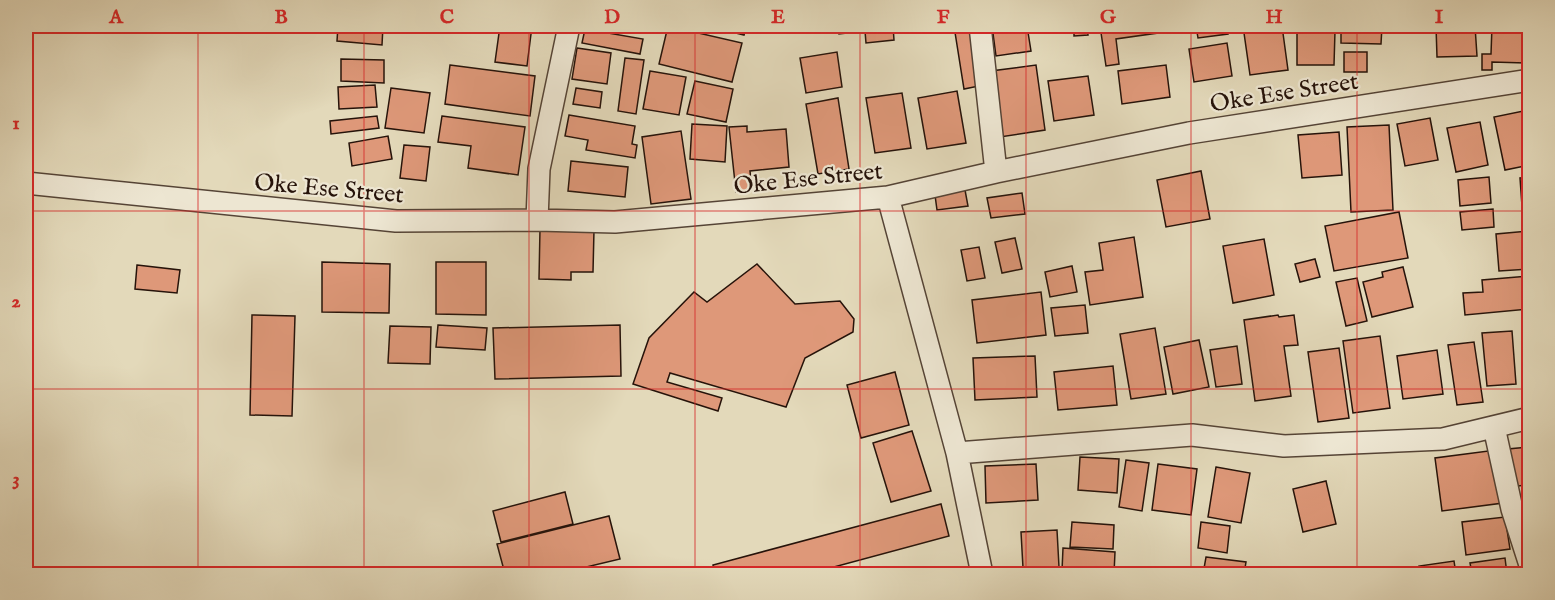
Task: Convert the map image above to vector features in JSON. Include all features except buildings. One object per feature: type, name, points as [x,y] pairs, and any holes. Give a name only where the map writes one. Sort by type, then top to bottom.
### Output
[{"type":"street","points":[[537,220],[539,169],[569,26]]},
{"type":"street","points":[[980,26],[996,172]]},
{"type":"street","name":"Oke Ese Street","points":[[26,183],[396,221],[615,222],[888,197],[996,172],[1189,133],[1530,80]]},
{"type":"street","points":[[888,197],[957,453],[982,574]]},
{"type":"street","points":[[957,453],[1192,435],[1284,446],[1443,439],[1530,418]]},
{"type":"street","points":[[1494,427],[1512,509],[1530,565]]}]
